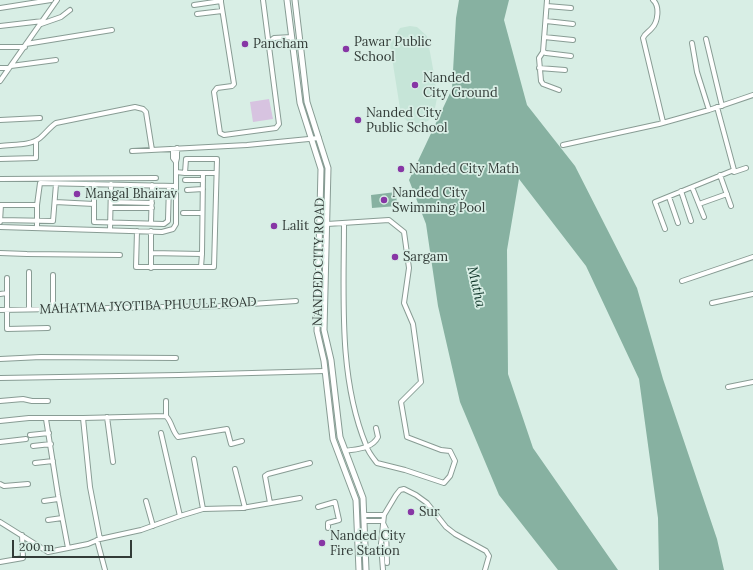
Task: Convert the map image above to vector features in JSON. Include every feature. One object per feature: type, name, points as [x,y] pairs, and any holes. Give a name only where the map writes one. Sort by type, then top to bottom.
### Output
[{"type":"street","points":[[0,8],[51,0]]},
{"type":"street","points":[[0,81],[57,0]]},
{"type":"street","points":[[197,3],[221,0],[234,84],[232,86],[217,88],[214,92],[220,133],[222,135],[279,127],[280,120],[263,0]]},
{"type":"street","name":"NANDED CITY ROAD","points":[[287,0],[300,103],[320,169],[317,331],[325,371],[333,439],[356,500],[359,570]]},
{"type":"street","name":"NANDED CITY ROAD","points":[[295,0],[307,102],[328,168],[324,330],[331,360],[340,437],[363,498],[366,570]]},
{"type":"street","points":[[547,0],[543,52],[539,56],[539,68],[542,83],[559,90]]},
{"type":"street","points":[[653,0],[658,8],[654,25],[643,38],[663,122]]},
{"type":"street","points":[[547,6],[571,8]]},
{"type":"street","points":[[0,26],[42,22],[61,17],[70,10]]},
{"type":"street","points":[[197,14],[222,11]]},
{"type":"street","points":[[546,21],[573,24]]},
{"type":"street","points":[[0,47],[25,46],[112,30]]},
{"type":"street","points":[[269,42],[274,38],[292,37]]},
{"type":"street","points":[[544,38],[573,40]]},
{"type":"street","points":[[706,39],[719,106],[734,170]]},
{"type":"street","points":[[269,42],[275,45],[293,43]]},
{"type":"street","points":[[692,44],[697,72],[709,110]]},
{"type":"street","points":[[543,52],[571,56]]},
{"type":"street","points":[[0,68],[56,60]]},
{"type":"street","points":[[539,68],[564,70]]},
{"type":"street","points":[[563,145],[709,110],[753,95]]},
{"type":"street","points":[[0,146],[36,141],[56,123],[135,107],[143,109],[146,112],[152,150]]},
{"type":"street","points":[[0,120],[40,118]]},
{"type":"street","points":[[132,151],[247,145],[319,138]]},
{"type":"street","points":[[0,159],[36,158],[36,141]]},
{"type":"street","points":[[37,205],[0,205],[0,226],[162,232],[173,229],[175,227],[177,158],[175,148]]},
{"type":"street","points":[[137,231],[136,267],[214,266],[216,159],[186,159],[185,172]]},
{"type":"street","points":[[665,229],[655,202],[720,175],[746,168]]},
{"type":"street","points":[[176,172],[216,173]]},
{"type":"street","points":[[201,267],[203,173]]},
{"type":"street","points":[[720,175],[731,206]]},
{"type":"street","points":[[0,179],[156,178]]},
{"type":"street","points":[[186,180],[203,180]]},
{"type":"street","points":[[37,228],[39,184],[176,186]]},
{"type":"street","points":[[0,220],[53,221],[56,184]]},
{"type":"street","points":[[94,184],[94,222],[164,224],[168,222],[169,186]]},
{"type":"street","points":[[110,230],[112,184]]},
{"type":"street","points":[[151,223],[152,185]]},
{"type":"street","points":[[692,187],[704,217]]},
{"type":"street","points":[[187,190],[203,190]]},
{"type":"street","points":[[681,191],[691,221]]},
{"type":"street","points":[[699,204],[727,194]]},
{"type":"street","points":[[668,197],[678,223]]},
{"type":"street","points":[[55,202],[94,204]]},
{"type":"street","points":[[111,202],[152,203]]},
{"type":"street","points":[[111,208],[152,208]]},
{"type":"street","points":[[183,213],[202,213]]},
{"type":"street","points":[[327,224],[389,220],[404,232],[408,268],[404,303],[413,324],[421,382],[401,402],[407,436],[441,450],[450,451],[455,461],[450,476],[444,484],[405,470],[377,463],[366,447],[352,401],[343,325],[344,223]]},
{"type":"street","points":[[151,231],[151,268]]},
{"type":"street","points":[[0,253],[120,255]]},
{"type":"street","points":[[151,253],[202,254]]},
{"type":"street","points":[[682,281],[753,256]]},
{"type":"street","points":[[29,272],[29,309]]},
{"type":"street","points":[[53,275],[53,309]]},
{"type":"street","points":[[7,278],[7,329],[48,328]]},
{"type":"street","points":[[0,294],[7,294]]},
{"type":"street","points":[[712,303],[753,294]]},
{"type":"street","name":"MAHATMA JYOTIBA PHUULE ROAD","points":[[0,310],[222,306],[296,301]]},
{"type":"street","points":[[320,343],[327,341]]},
{"type":"street","points":[[0,359],[41,357],[176,358]]},
{"type":"street","points":[[0,378],[325,371]]},
{"type":"street","points":[[728,387],[753,382]]},
{"type":"street","points":[[0,401],[23,399],[32,401],[48,401]]},
{"type":"street","points":[[166,401],[166,416]]},
{"type":"street","points":[[0,421],[29,418],[46,419],[69,417],[166,416],[170,419],[178,437],[227,429],[231,444],[242,441]]},
{"type":"street","points":[[108,417],[113,462]]},
{"type":"street","points":[[83,418],[90,487],[105,570]]},
{"type":"street","points":[[46,419],[50,433],[58,499],[68,548]]},
{"type":"street","points":[[345,451],[366,447],[376,441],[378,437],[376,428]]},
{"type":"street","points":[[30,435],[50,433]]},
{"type":"street","points":[[161,433],[180,516]]},
{"type":"street","points":[[0,442],[26,439]]},
{"type":"street","points":[[33,446],[51,444]]},
{"type":"street","points":[[194,459],[203,509]]},
{"type":"street","points":[[35,463],[53,461]]},
{"type":"street","points":[[270,503],[264,476],[310,463]]},
{"type":"street","points":[[235,469],[245,508]]},
{"type":"street","points":[[0,484],[4,486],[28,484]]},
{"type":"street","points":[[383,570],[381,544],[384,515],[390,502],[400,490],[404,489],[427,503],[446,527],[455,534],[486,552],[489,556],[485,570]]},
{"type":"street","points":[[0,522],[48,552],[88,544],[141,530],[203,509],[245,508],[300,498]]},
{"type":"street","points":[[44,501],[58,499]]},
{"type":"street","points":[[146,501],[153,526]]},
{"type":"street","points":[[318,507],[335,502],[339,520],[328,523],[328,528]]},
{"type":"street","points":[[364,515],[384,515]]},
{"type":"street","points":[[48,520],[62,518]]},
{"type":"street","points":[[365,521],[383,522]]},
{"type":"street","points":[[383,522],[386,529],[387,563]]},
{"type":"street","points":[[0,562],[23,558],[22,535]]},
{"type":"shaded area","name":"Nanded City Ground","points":[[410,26],[417,27],[427,36],[437,98],[434,113],[428,121],[419,124],[408,122],[401,115],[390,45],[400,28]]},
{"type":"shaded area","points":[[269,99],[273,119],[253,122],[250,102]]},
{"type":"water","name":"Mutha","points":[[459,0],[509,0],[504,20],[527,105],[575,166],[637,288],[663,379],[717,539],[724,570],[659,570],[658,518],[639,379],[586,266],[519,179],[507,250],[508,374],[533,448],[618,570],[558,570],[499,495],[460,402],[438,306],[426,224],[409,180],[452,89],[456,18]]},
{"type":"water","name":"Nanded City Swimming Pool","points":[[396,192],[397,206],[372,208],[371,195]]},
{"type":"place","name":"Pancham","points":[[245,44]]},
{"type":"place","name":"Pawar Public School","points":[[346,49]]},
{"type":"place","name":"Nanded City Ground","points":[[415,85]]},
{"type":"place","name":"Nanded City Public School","points":[[358,120]]},
{"type":"place","name":"Nanded City Math","points":[[401,169]]},
{"type":"place","name":"Mangal Bhairav","points":[[77,194]]},
{"type":"place","name":"Nanded City Swimming Pool","points":[[384,200]]},
{"type":"place","name":"Lalit","points":[[274,226]]},
{"type":"place","name":"Sargam","points":[[395,257]]},
{"type":"place","name":"Sur","points":[[411,512]]},
{"type":"place","name":"Nanded City Fire Station","points":[[322,543]]}]
